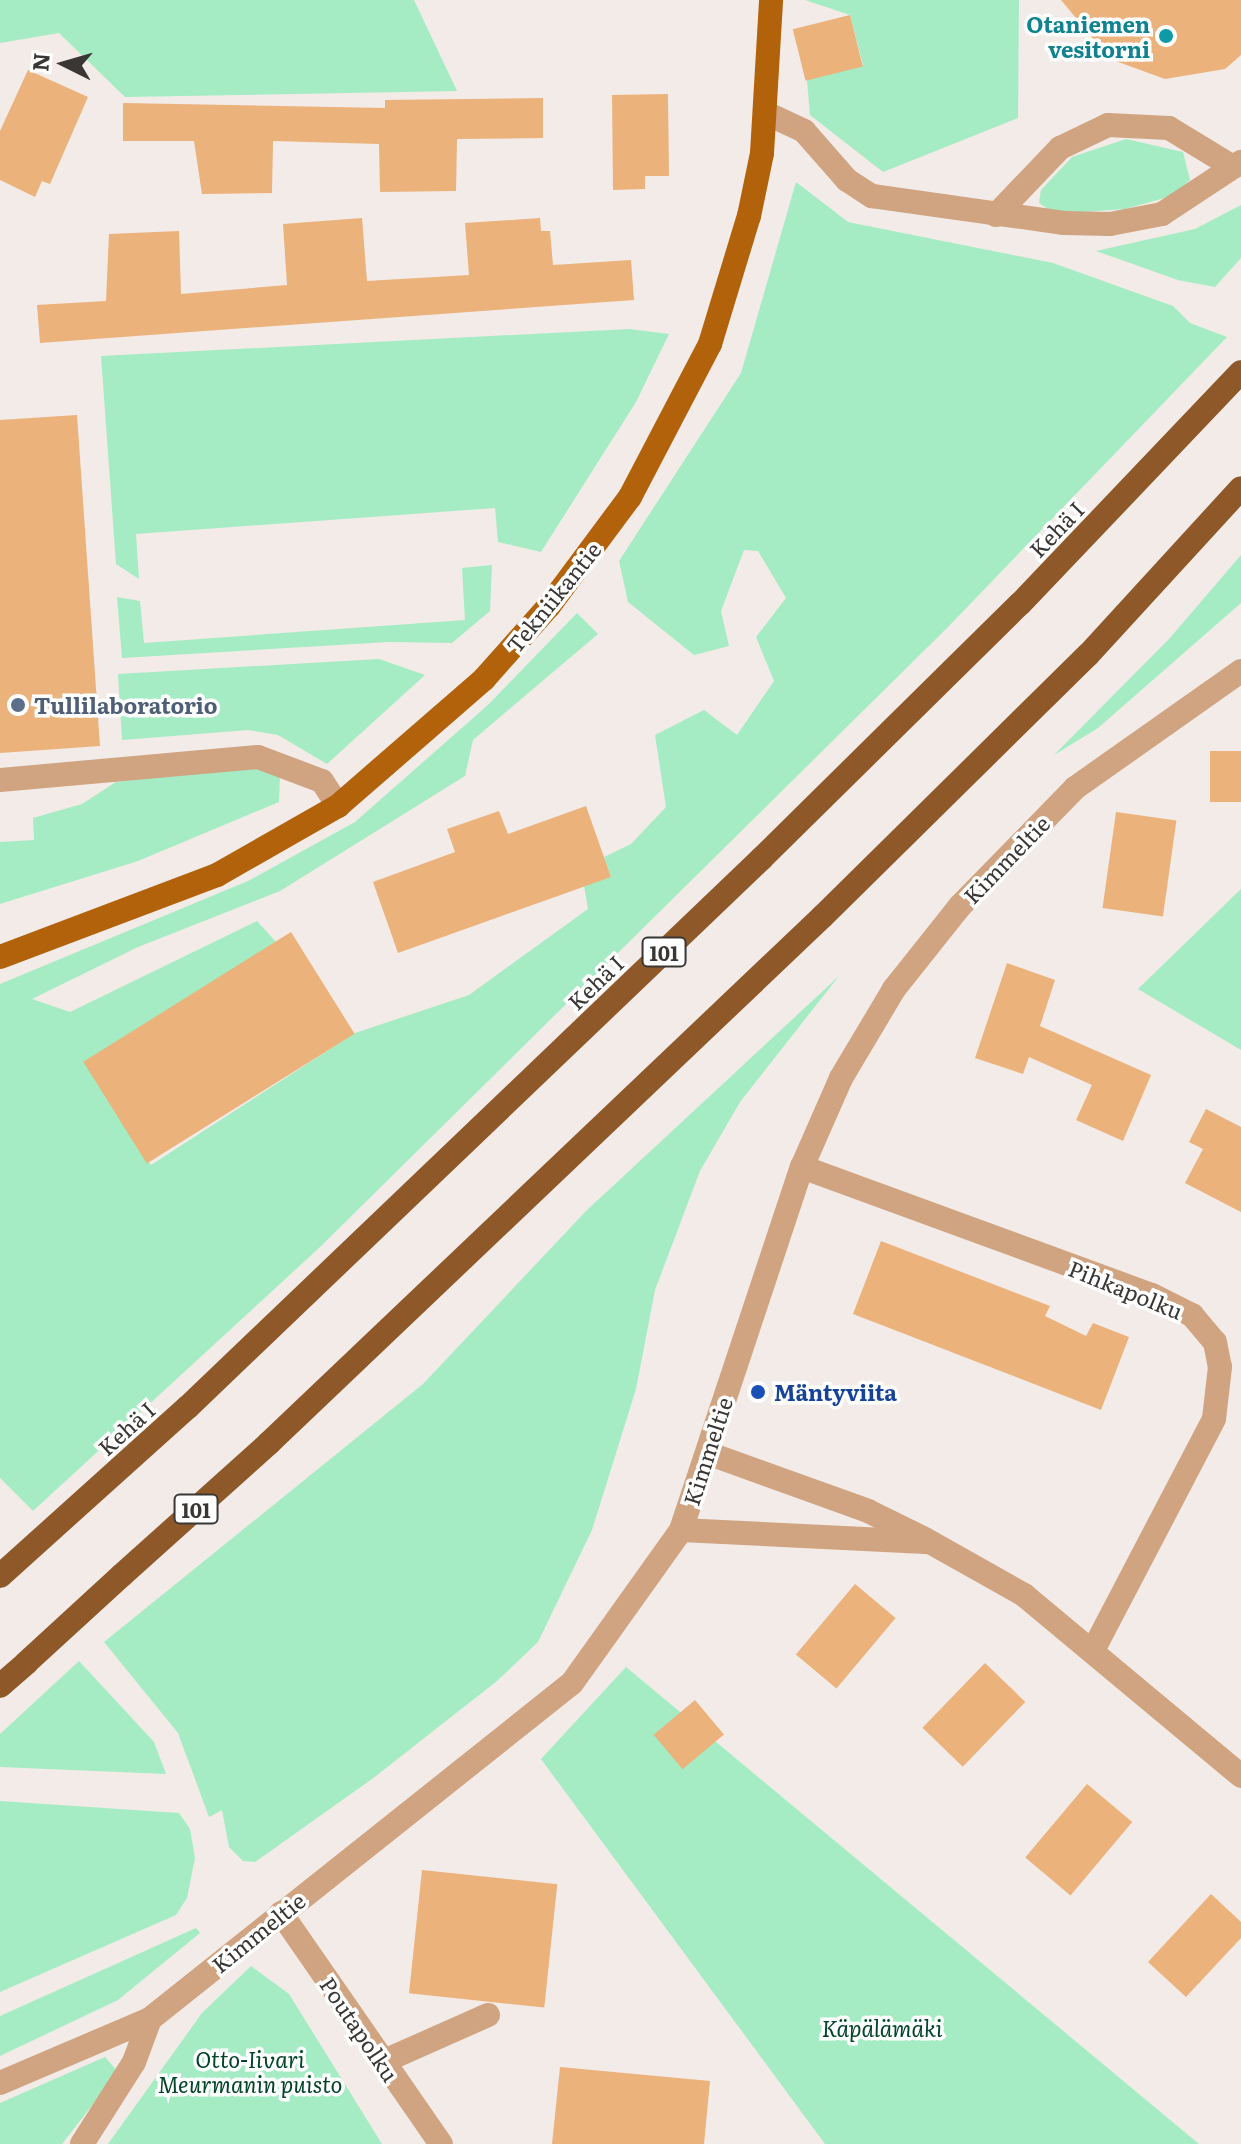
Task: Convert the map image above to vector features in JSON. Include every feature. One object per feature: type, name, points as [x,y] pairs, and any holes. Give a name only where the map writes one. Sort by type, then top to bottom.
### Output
[{"type":"highway","name":"Kehä I","points":[[0,1576],[188,1407],[773,847],[1020,604],[1241,372]]},
{"type":"highway","name":"101","points":[[0,1686],[269,1443],[822,917],[1088,655],[1241,488]]},
{"type":"main road","name":"Tekniikantie","points":[[7,952],[217,875],[338,806],[484,679],[549,606],[630,497],[710,344],[749,216],[766,113],[771,0]]},
{"type":"street","points":[[766,113],[804,131],[847,180],[872,196],[996,215],[1064,223],[1136,219],[1162,214],[1237,165],[1169,128],[1108,125],[1060,148],[996,215]]},
{"type":"street","name":"Kimmeltie","points":[[0,2083],[150,2019],[572,1683],[681,1530],[710,1454],[755,1295],[802,1167],[841,1078],[894,989],[960,906],[1075,788],[1241,671]]},
{"type":"street","points":[[0,780],[258,757],[322,781],[338,806]]},
{"type":"street","name":"Pihkapolku","points":[[802,1167],[1152,1295],[1192,1315],[1215,1342],[1220,1367],[1214,1419],[1094,1649]]},
{"type":"street","points":[[710,1454],[877,1515],[1024,1595],[1094,1649],[1241,1776]]},
{"type":"street","points":[[681,1530],[930,1542]]},
{"type":"street","name":"Poutapolku","points":[[281,1913],[441,2144]]},
{"type":"street","points":[[382,2062],[488,2015]]},
{"type":"street","points":[[82,2144],[134,2062],[150,2019]]},
{"type":"green space","points":[[0,0],[414,0],[457,91],[125,97],[59,33],[0,43]]},
{"type":"green space","points":[[805,0],[1019,0],[1018,118],[883,172],[810,115],[807,80],[863,65],[850,15]]},
{"type":"green space","points":[[1126,139],[1183,152],[1190,180],[1172,196],[1125,209],[1055,214],[1039,203],[1041,190],[1072,157]]},
{"type":"green space","points":[[796,182],[848,222],[1053,263],[1173,306],[1190,323],[1227,337],[949,626],[319,1248],[33,1511],[0,1478],[0,984],[248,881],[355,822],[489,704],[577,613],[598,634],[473,740],[465,776],[280,891],[138,947],[32,999],[70,1012],[257,921],[276,942],[86,1064],[151,1165],[355,1033],[469,995],[588,909],[584,886],[611,877],[604,857],[631,844],[666,807],[655,735],[704,710],[737,735],[774,681],[756,637],[786,598],[758,551],[744,550],[721,611],[729,646],[694,655],[628,602],[619,561],[741,373]]},
{"type":"green space","points":[[1241,205],[1241,258],[1215,287],[1178,280],[1096,251],[1195,229]]},
{"type":"green space","points":[[629,329],[669,334],[636,402],[541,552],[498,542],[495,508],[136,534],[139,579],[116,564],[101,356]]},
{"type":"green space","points":[[1241,555],[1241,603],[1098,728],[1054,755],[1169,639]]},
{"type":"green space","points":[[492,565],[490,611],[452,643],[388,642],[122,658],[117,597],[140,601],[144,643],[465,620],[462,568]]},
{"type":"green space","points":[[379,659],[425,675],[327,764],[278,735],[248,730],[122,740],[118,674]]},
{"type":"green space","points":[[248,766],[280,774],[279,802],[138,861],[0,904],[0,842],[34,840],[33,818],[82,804],[116,782]]},
{"type":"green space","points":[[1241,889],[1241,1050],[1138,989]]},
{"type":"green space","points":[[839,976],[740,1102],[700,1171],[655,1290],[636,1389],[592,1530],[538,1642],[497,1681],[372,1779],[255,1862],[243,1861],[229,1847],[222,1810],[209,1817],[178,1733],[104,1642],[423,1384],[586,1211]]},
{"type":"green space","points":[[79,1661],[154,1742],[166,1774],[0,1767],[0,1734]]},
{"type":"green space","name":"Käpälämäki","points":[[626,1667],[1199,2144],[825,2144],[541,1759]]},
{"type":"green space","points":[[0,1801],[179,1813],[190,1829],[195,1858],[187,1898],[176,1915],[0,1992]]},
{"type":"green space","points":[[196,1928],[200,1933],[118,2000],[0,2056],[0,2016]]},
{"type":"green space","name":"Otto-Iivari Meurmanin puisto","points":[[251,1966],[289,1994],[382,2144],[108,2144],[202,2013]]},
{"type":"green space","points":[[105,2057],[118,2072],[62,2144],[0,2144],[0,2103]]},
{"type":"building","name":"Otaniemen vesitorni","points":[[1061,0],[1241,0],[1241,55],[1225,69],[1165,79],[1110,59]]},
{"type":"building","points":[[850,15],[863,66],[806,81],[793,29]]},
{"type":"building","points":[[28,70],[88,97],[50,184],[42,181],[35,197],[0,180],[0,131]]},
{"type":"building","points":[[668,94],[669,176],[645,176],[645,189],[613,190],[612,95]]},
{"type":"building","points":[[543,98],[543,138],[457,139],[456,191],[380,192],[379,144],[273,141],[272,193],[202,194],[194,141],[123,141],[123,103],[385,108],[385,100]]},
{"type":"building","points":[[362,218],[367,281],[469,275],[465,223],[540,218],[541,231],[550,231],[553,265],[631,260],[634,300],[40,343],[37,305],[106,301],[109,234],[179,231],[181,294],[287,285],[283,224]]},
{"type":"building","points":[[77,415],[100,746],[0,753],[0,420]]},
{"type":"building","points":[[1210,751],[1241,751],[1241,802],[1210,802]]},
{"type":"building","points":[[586,806],[611,877],[398,953],[373,882],[455,852],[447,829],[499,811],[508,834]]},
{"type":"building","points":[[1116,812],[1176,820],[1163,917],[1103,908]]},
{"type":"building","points":[[291,932],[355,1034],[147,1164],[83,1062]]},
{"type":"building","points":[[1007,963],[1055,980],[1040,1026],[1151,1075],[1123,1141],[1076,1120],[1092,1085],[1029,1057],[1023,1074],[975,1058]]},
{"type":"building","points":[[1206,1109],[1241,1127],[1241,1212],[1185,1183],[1203,1149],[1189,1142]]},
{"type":"building","points":[[881,1241],[1050,1306],[1045,1316],[1086,1336],[1093,1323],[1129,1337],[1101,1410],[853,1314]]},
{"type":"building","points":[[855,1584],[896,1618],[836,1689],[796,1654]]},
{"type":"building","points":[[985,1663],[1025,1702],[963,1767],[922,1728]]},
{"type":"building","points":[[695,1700],[724,1734],[683,1769],[654,1735]]},
{"type":"building","points":[[1087,1784],[1132,1822],[1070,1895],[1025,1858]]},
{"type":"building","points":[[422,1870],[557,1884],[544,2008],[409,1993]]},
{"type":"building","points":[[1211,1894],[1241,1922],[1241,1938],[1186,1997],[1148,1962]]},
{"type":"building","points":[[560,2067],[710,2081],[704,2144],[552,2144]]},
{"type":"place","name":"Otaniemen vesitorni","points":[[1166,36]]},
{"type":"place","name":"Tullilaboratorio","points":[[18,705]]},
{"type":"place","name":"Mäntyviita","points":[[758,1392]]}]
